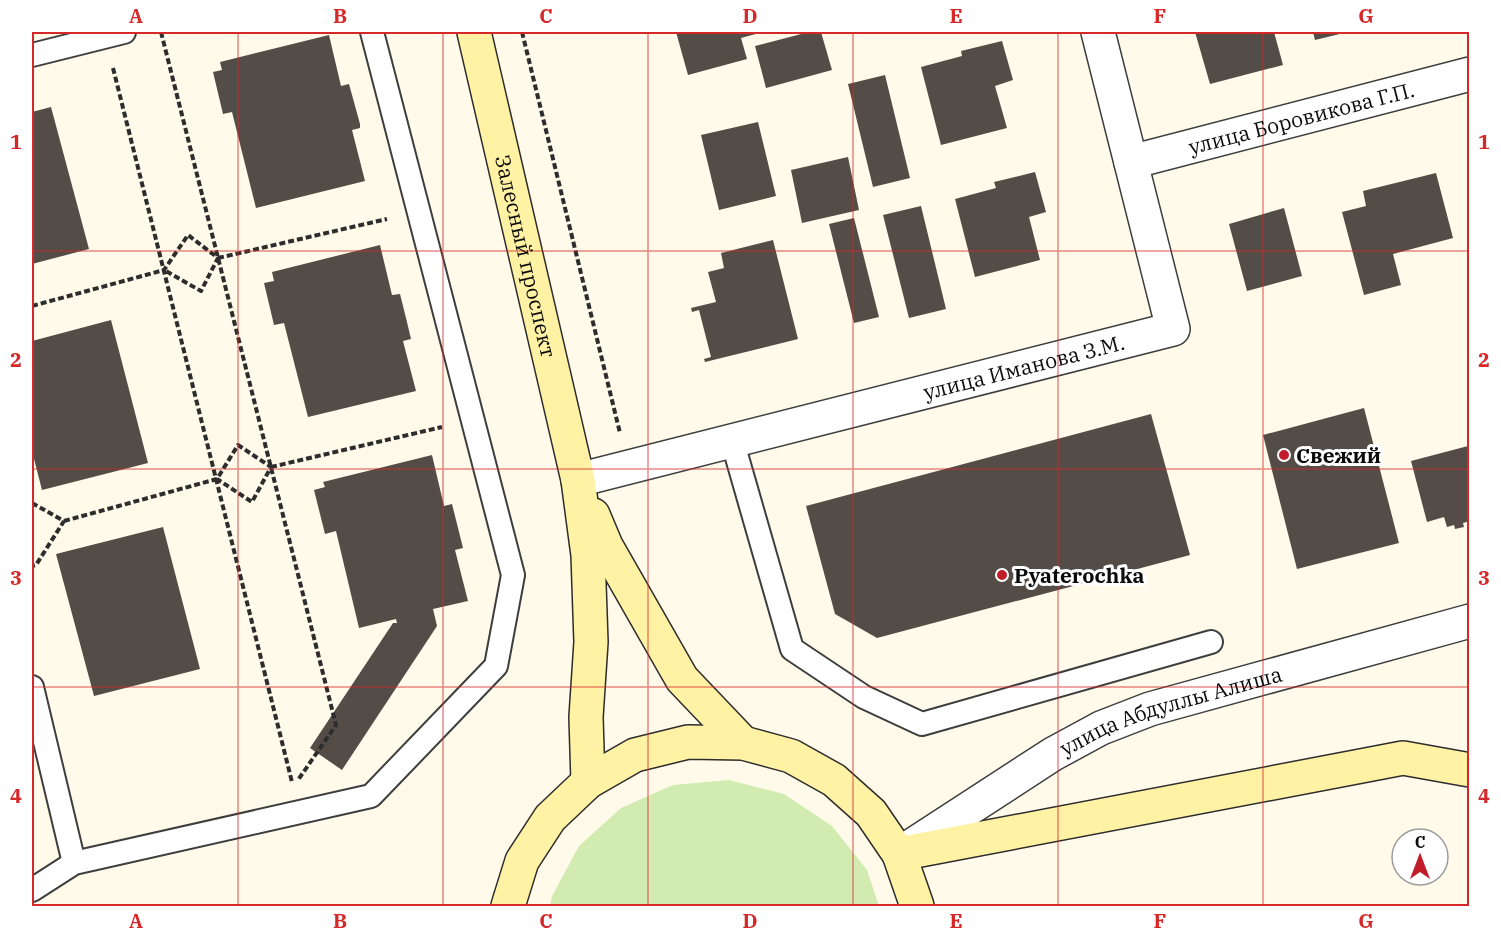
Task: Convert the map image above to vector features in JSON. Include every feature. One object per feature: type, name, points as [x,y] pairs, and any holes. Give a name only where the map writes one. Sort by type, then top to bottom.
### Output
[{"type":"main road","name":"Залесный проспект","points":[[474,32],[578,480],[588,555],[591,631],[586,717],[588,782]]},
{"type":"main road","name":"Залесный проспект","points":[[578,480],[606,546],[682,679],[743,743]]},
{"type":"main road","points":[[508,906],[522,861],[550,818],[588,782],[635,755],[688,742],[743,743],[791,756],[834,780],[871,813],[899,854],[917,906]]},
{"type":"main road","points":[[899,854],[1403,758],[1470,770]]},
{"type":"street","name":"улица Иманова З.М.","points":[[578,480],[1173,329],[1098,32]]},
{"type":"street","name":"улица Боровикова Г.П.","points":[[1131,162],[1470,74]]},
{"type":"street","name":"улица Абдуллы Алиша","points":[[899,854],[1053,754],[1101,728],[1150,709],[1470,621]]},
{"type":"lane","points":[[32,890],[74,863],[371,796],[496,666],[513,574],[372,32]]},
{"type":"lane","points":[[32,55],[115,34]]},
{"type":"lane","points":[[732,440],[792,649],[864,697],[922,724],[1211,642]]},
{"type":"lane","points":[[32,687],[74,863]]},
{"type":"path","points":[[115,34],[164,270],[293,786],[336,725],[161,32]]},
{"type":"path","points":[[522,32],[620,434]]},
{"type":"path","points":[[164,270],[201,291],[218,258],[392,218],[401,182],[410,178]]},
{"type":"path","points":[[32,306],[164,270],[188,235],[218,258]]},
{"type":"path","points":[[32,566],[36,565],[64,521],[217,479],[238,445],[271,467],[442,429],[451,393],[464,387]]},
{"type":"path","points":[[217,479],[252,502],[271,467]]},
{"type":"path","points":[[32,502],[64,521]]},
{"type":"green space","points":[[729,780],[784,794],[832,826],[867,870],[879,906],[550,906],[552,896],[579,846],[621,808],[673,785]]},
{"type":"building","points":[[676,32],[763,32],[741,38],[747,59],[688,75]]},
{"type":"building","points":[[809,32],[821,32],[832,70],[766,88],[755,46]]},
{"type":"building","points":[[1195,32],[1274,32],[1283,65],[1210,84]]},
{"type":"building","points":[[1313,32],[1348,32],[1315,40]]},
{"type":"building","points":[[329,35],[341,86],[349,84],[360,124],[360,128],[352,130],[365,181],[256,208],[232,112],[223,114],[213,72],[222,70],[220,62]]},
{"type":"building","points":[[1002,41],[1013,80],[995,86],[1007,128],[941,145],[921,67],[962,56],[961,51]]},
{"type":"building","points":[[885,75],[910,178],[873,187],[848,84]]},
{"type":"building","points":[[51,107],[89,249],[32,264],[32,112]]},
{"type":"building","points":[[758,122],[776,196],[719,210],[701,135]]},
{"type":"building","points":[[848,157],[859,210],[802,223],[791,170]]},
{"type":"building","points":[[1035,172],[1046,212],[1029,217],[1040,260],[975,277],[955,199],[996,188],[994,182]]},
{"type":"building","points":[[1436,173],[1453,238],[1393,254],[1401,285],[1364,295],[1342,212],[1366,206],[1363,191]]},
{"type":"building","points":[[921,206],[946,309],[909,318],[883,215]]},
{"type":"building","points":[[1284,208],[1302,276],[1247,291],[1229,224]]},
{"type":"building","points":[[854,218],[879,317],[854,323],[829,224]]},
{"type":"building","points":[[773,240],[798,339],[705,362],[704,359],[711,357],[699,310],[692,312],[691,308],[716,302],[708,272],[724,268],[721,253]]},
{"type":"building","points":[[380,245],[392,295],[400,294],[406,318],[411,339],[403,341],[416,391],[308,417],[284,323],[274,325],[264,283],[274,281],[272,272]]},
{"type":"building","points":[[111,320],[148,463],[42,490],[32,451],[32,341]]},
{"type":"building","points":[[1364,408],[1399,543],[1297,569],[1263,435]]},
{"type":"building","points":[[1151,414],[1190,555],[877,638],[835,614],[806,506]]},
{"type":"building","points":[[1468,446],[1470,521],[1463,523],[1464,527],[1455,529],[1454,525],[1447,527],[1444,517],[1427,522],[1411,461]]},
{"type":"building","points":[[432,455],[444,506],[452,504],[463,548],[455,550],[468,601],[433,609],[437,626],[342,770],[310,748],[393,623],[397,623],[396,619],[359,628],[336,531],[325,534],[314,490],[325,487],[323,482]]},
{"type":"building","points":[[163,527],[200,669],[94,696],[56,554]]},
{"type":"place","name":"Свежий","points":[[1284,455]]},
{"type":"place","name":"Pyaterochka","points":[[1002,575]]}]
